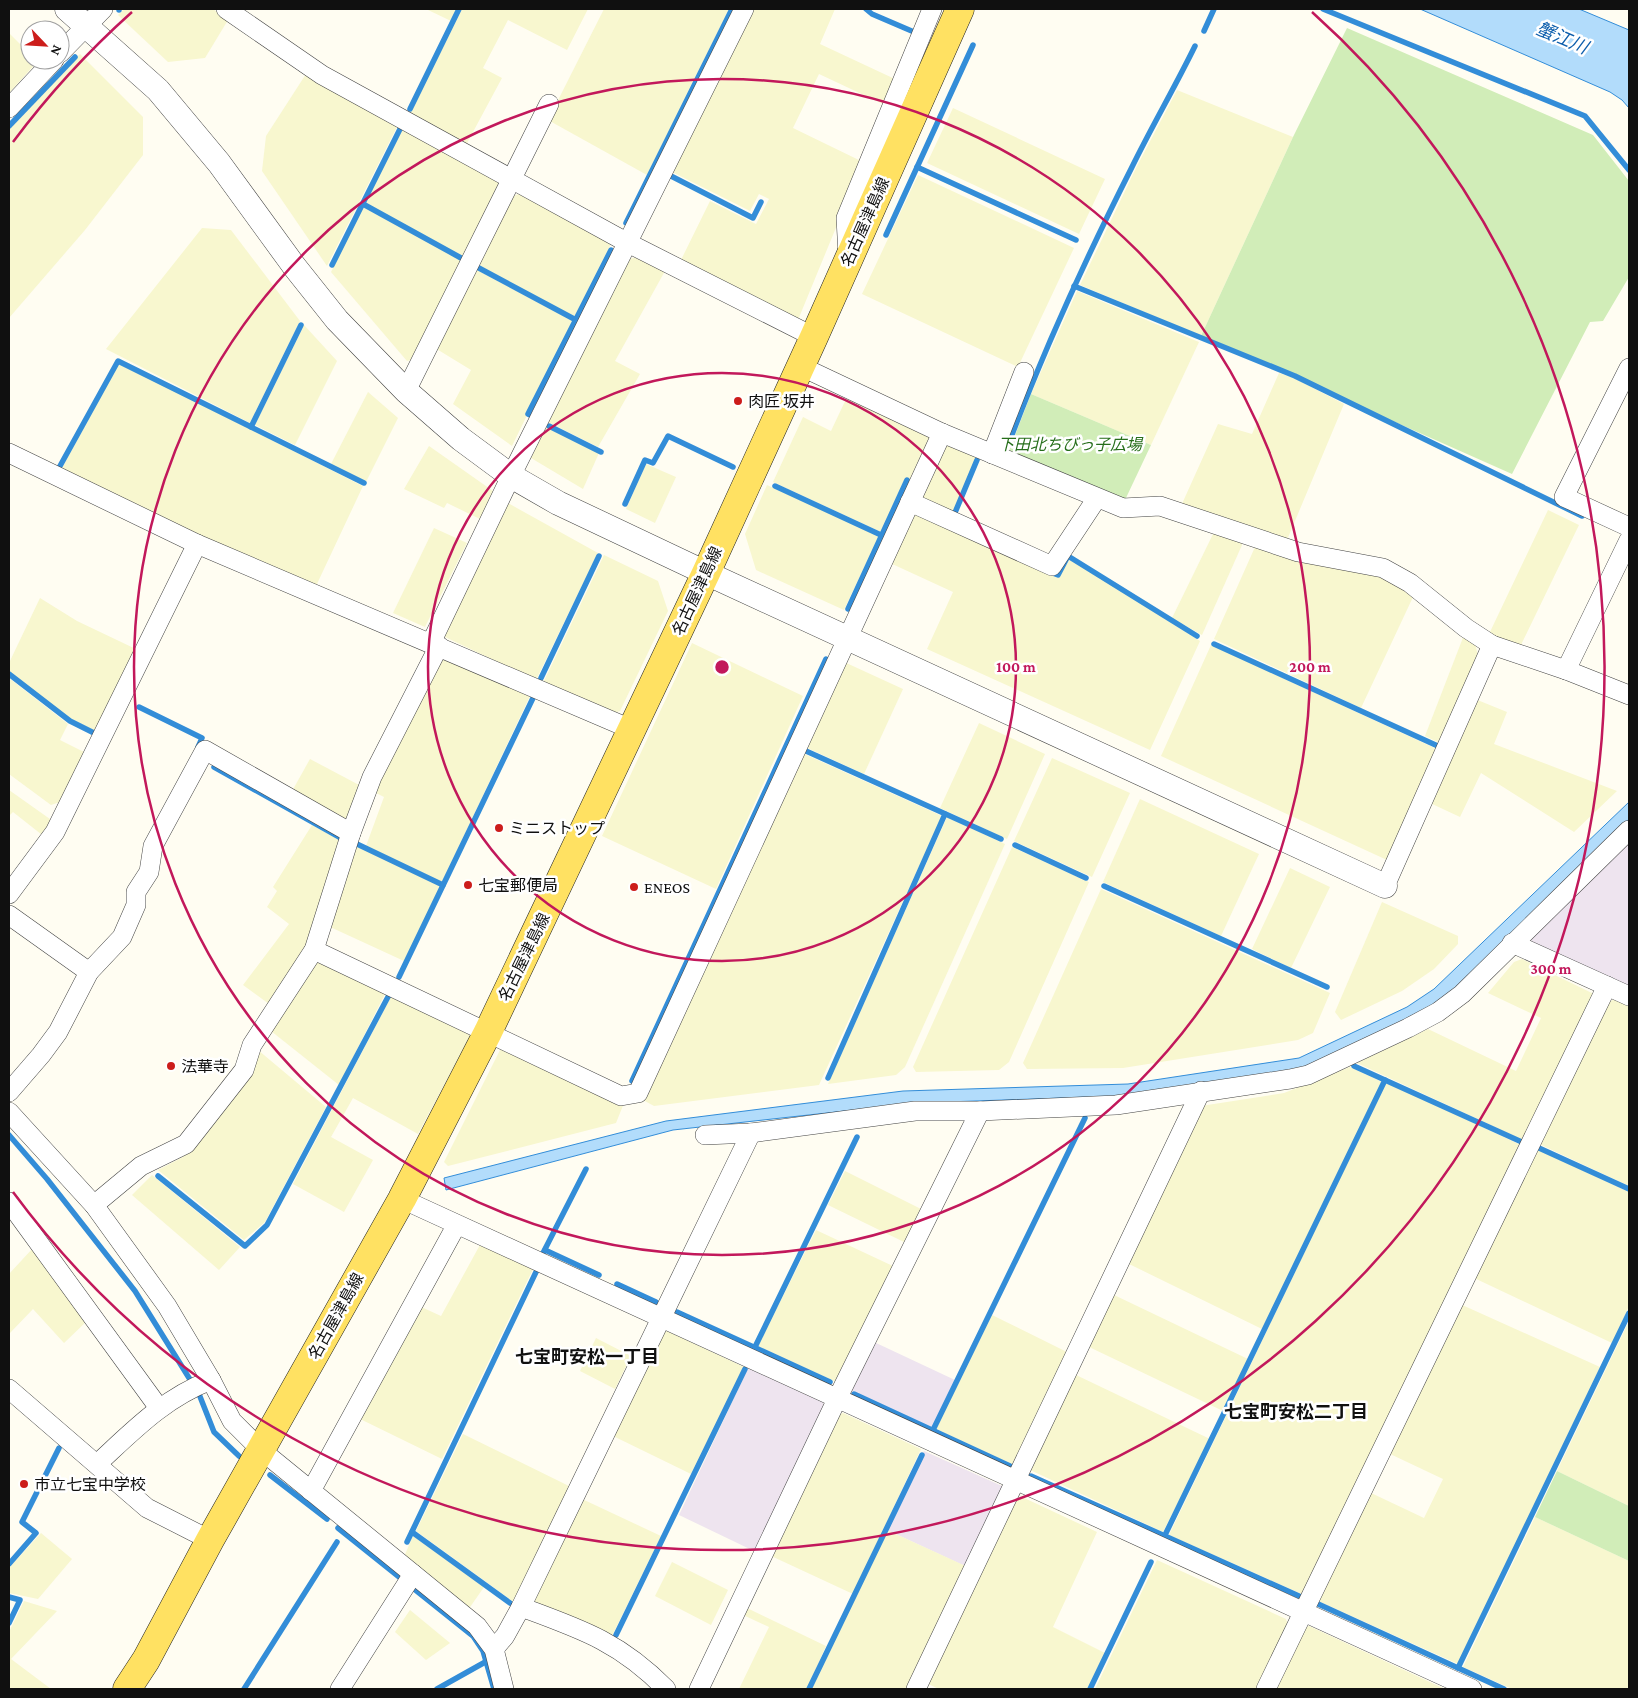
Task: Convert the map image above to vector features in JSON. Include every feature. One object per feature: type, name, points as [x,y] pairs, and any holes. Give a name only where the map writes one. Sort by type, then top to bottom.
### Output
[{"type":"main road","name":"名古屋津島線","points":[[127,1689],[146,1660],[210,1540],[402,1199],[488,1032],[706,573],[814,337],[960,9]]},
{"type":"street","points":[[67,9],[95,17],[219,163],[294,266],[338,320],[406,391],[461,439],[511,476],[558,503],[706,573],[1384,886],[1492,644]]},
{"type":"street","points":[[226,9],[322,75],[628,243],[814,337]]},
{"type":"street","points":[[94,1205],[141,1166],[186,1144],[244,1070],[252,1045],[314,950],[351,834],[372,777],[511,476],[744,9]]},
{"type":"street","points":[[848,260],[846,218],[932,9]]},
{"type":"street","points":[[70,43],[95,17]]},
{"type":"street","points":[[9,108],[45,70]]},
{"type":"street","points":[[406,391],[549,104]]},
{"type":"street","points":[[800,366],[942,433],[1123,508],[1160,506],[1298,552],[1383,568],[1410,584],[1466,628],[1492,644],[1629,695]]},
{"type":"street","points":[[1629,368],[1564,497],[1629,527]]},
{"type":"street","points":[[992,454],[1024,372]]},
{"type":"street","points":[[314,950],[621,1096],[638,1093],[942,433]]},
{"type":"street","points":[[9,453],[197,544],[435,644],[632,730]]},
{"type":"street","points":[[910,502],[1052,566],[1098,498]]},
{"type":"street","points":[[1566,670],[1629,540]]},
{"type":"street","points":[[9,894],[55,832],[197,544]]},
{"type":"street","points":[[9,1092],[58,1032],[89,972],[122,937],[136,905],[136,892],[149,872],[153,846],[204,750],[351,834]]},
{"type":"street","points":[[705,1135],[751,1133],[915,1111],[980,1111],[1116,1105],[1308,1074],[1408,1028],[1438,1012],[1462,994],[1629,830]]},
{"type":"street","points":[[9,916],[89,972]]},
{"type":"street","points":[[1512,943],[1629,996]]},
{"type":"street","points":[[1266,1689],[1607,986]]},
{"type":"street","points":[[916,1689],[1201,1092]]},
{"type":"street","points":[[699,1689],[837,1399],[980,1111]]},
{"type":"street","points":[[9,1112],[94,1205],[167,1306],[232,1421],[409,1581],[477,1626],[494,1649],[504,1689]]},
{"type":"street","points":[[494,1649],[505,1636],[521,1607],[660,1317],[751,1133]]},
{"type":"street","points":[[402,1199],[456,1226],[660,1317],[1472,1689]]},
{"type":"street","points":[[9,1202],[159,1408]]},
{"type":"street","points":[[311,1491],[456,1226]]},
{"type":"street","points":[[96,1464],[159,1408],[185,1390],[208,1381]]},
{"type":"street","points":[[9,1389],[147,1508],[210,1540]]},
{"type":"street","points":[[340,1689],[409,1581]]},
{"type":"street","points":[[521,1607],[606,1641],[652,1675],[666,1689]]},
{"type":"shaded area","points":[[1629,839],[1629,991],[1532,946],[1531,936]]},
{"type":"shaded area","points":[[874,1342],[955,1380],[932,1428],[851,1391]]},
{"type":"shaded area","points":[[749,1366],[822,1399],[825,1409],[756,1552],[679,1515]]},
{"type":"shaded area","points":[[924,1451],[1002,1486],[1003,1493],[967,1567],[887,1530]]},
{"type":"green space","points":[[124,9],[213,9],[228,20],[205,58],[168,62],[118,15]]},
{"type":"green space","points":[[426,9],[457,9],[451,21]]},
{"type":"green space","points":[[462,9],[588,9],[567,50],[508,20],[483,68],[502,78],[466,145],[409,115]]},
{"type":"green space","points":[[604,9],[729,9],[647,175],[548,120]]},
{"type":"green space","points":[[751,9],[835,9],[820,44],[897,80],[885,105],[819,74],[793,128],[863,162],[798,320],[680,262],[710,201],[756,224],[769,199],[759,194],[750,211],[670,171]]},
{"type":"green space","points":[[1347,28],[1593,135],[1629,181],[1629,277],[1603,321],[1590,322],[1512,474],[1201,336],[1293,137]]},
{"type":"green space","points":[[9,33],[20,44],[20,70],[30,70],[9,93]]},
{"type":"green space","points":[[80,54],[143,117],[143,155],[85,230],[9,318],[9,128],[65,70],[70,70],[70,64]]},
{"type":"green space","points":[[306,74],[398,125],[327,266],[262,171],[266,136]]},
{"type":"green space","points":[[1177,90],[1293,137],[1201,336],[1080,285],[1136,168]]},
{"type":"green space","points":[[953,108],[1105,179],[1079,234],[927,163]]},
{"type":"green space","points":[[403,128],[499,180],[501,190],[467,259],[365,203]]},
{"type":"green space","points":[[918,175],[1074,248],[1018,367],[862,294]]},
{"type":"green space","points":[[522,193],[612,242],[574,318],[477,265],[513,196]]},
{"type":"green space","points":[[363,207],[465,262],[415,359],[407,361],[331,272]]},
{"type":"green space","points":[[202,228],[231,230],[300,321],[250,423],[106,349]]},
{"type":"green space","points":[[637,257],[665,271],[615,361],[640,374],[598,447],[548,422],[629,259]]},
{"type":"green space","points":[[475,269],[573,321],[512,446],[453,404],[471,370],[435,348]]},
{"type":"green space","points":[[1077,291],[1199,342],[1151,445],[1031,394]]},
{"type":"green space","points":[[304,325],[337,361],[295,445],[255,425]]},
{"type":"green space","points":[[119,363],[363,486],[316,586],[204,538],[61,470]]},
{"type":"green space","points":[[1279,373],[1294,378],[1344,404],[1287,540],[1181,506],[1218,424],[1252,434]]},
{"type":"green space","points":[[368,392],[398,418],[366,482],[331,464]]},
{"type":"green space","name":"下田北ちびっ子広場","points":[[1031,394],[1151,445],[1125,500],[1009,451]]},
{"type":"green space","points":[[847,397],[930,436],[910,479],[905,478],[881,532],[773,482],[803,417],[831,431]]},
{"type":"green space","points":[[546,427],[599,453],[583,489],[531,458]]},
{"type":"green space","points":[[945,443],[976,457],[952,517],[918,502]]},
{"type":"green space","points":[[429,446],[493,491],[480,519],[447,503],[444,508],[404,489]]},
{"type":"green space","points":[[646,464],[676,477],[655,523],[626,509]]},
{"type":"green space","points":[[767,485],[879,536],[844,610],[756,570],[745,534]]},
{"type":"green space","points":[[506,502],[598,553],[536,680],[445,637],[442,631]]},
{"type":"green space","points":[[1548,510],[1579,525],[1520,647],[1489,634]]},
{"type":"green space","points":[[913,513],[1058,578],[1070,559],[1200,641],[1150,750],[927,649],[953,592],[890,563]]},
{"type":"green space","points":[[434,528],[467,543],[425,627],[393,613]]},
{"type":"green space","points":[[1215,530],[1241,538],[1242,545],[1202,635],[1172,618]]},
{"type":"green space","points":[[1255,547],[1383,577],[1405,588],[1413,597],[1361,708],[1214,639]]},
{"type":"green space","points":[[604,555],[658,581],[668,611],[620,711],[613,713],[543,683]]},
{"type":"green space","points":[[40,598],[77,621],[140,651],[101,734],[70,718],[9,672],[9,663]]},
{"type":"green space","points":[[1464,635],[1475,643],[1479,660],[1442,744],[1425,736]]},
{"type":"green space","points":[[692,643],[803,696],[716,889],[602,836]]},
{"type":"green space","points":[[1211,645],[1439,750],[1387,860],[1161,756]]},
{"type":"green space","points":[[449,657],[531,694],[442,882],[366,846],[384,797],[374,792],[440,660]]},
{"type":"green space","points":[[842,661],[903,689],[864,774],[803,746]]},
{"type":"green space","points":[[9,678],[68,724],[60,740],[86,753],[63,801],[51,805],[9,774]]},
{"type":"green space","points":[[1475,699],[1507,712],[1494,744],[1617,791],[1574,832],[1481,773],[1460,817],[1430,803]]},
{"type":"green space","points":[[979,723],[1045,754],[1007,839],[940,808]]},
{"type":"green space","points":[[800,752],[942,816],[819,1085],[654,1106],[643,1100]]},
{"type":"green space","points":[[1052,758],[1130,793],[1092,877],[1014,841]]},
{"type":"green space","points":[[310,759],[361,786],[348,817],[342,821],[291,793]]},
{"type":"green space","points":[[9,790],[57,824],[46,838],[13,812],[9,816]]},
{"type":"green space","points":[[1140,799],[1259,854],[1221,936],[1103,882]]},
{"type":"green space","points":[[947,817],[1005,844],[905,1067],[896,1075],[828,1084]]},
{"type":"green space","points":[[312,825],[343,842],[310,946],[269,1004],[243,985],[289,924],[267,907],[277,891],[273,887]]},
{"type":"green space","points":[[355,845],[441,886],[404,961],[328,926]]},
{"type":"green space","points":[[1012,847],[1089,882],[1009,1062],[999,1070],[916,1072],[913,1067]]},
{"type":"green space","points":[[1290,868],[1330,887],[1291,968],[1252,949]]},
{"type":"green space","points":[[1101,889],[1330,993],[1313,1033],[1298,1040],[1123,1068],[1027,1069],[1023,1063]]},
{"type":"green space","points":[[1382,902],[1458,936],[1458,944],[1434,969],[1402,991],[1341,1020],[1335,1012]]},
{"type":"green space","points":[[1522,959],[1596,995],[1525,1141],[1357,1063],[1428,1029],[1516,1071],[1541,1018],[1488,993],[1514,962]]},
{"type":"green space","points":[[322,960],[386,992],[339,1085],[271,1031],[312,965]]},
{"type":"green space","points":[[393,993],[467,1028],[470,1036],[418,1134],[353,1098],[331,1137],[373,1160],[344,1212],[293,1184]]},
{"type":"green space","points":[[1620,998],[1629,1002],[1629,1186],[1537,1143],[1607,1002]]},
{"type":"green space","points":[[509,1049],[624,1103],[616,1123],[448,1166],[444,1162],[500,1050]]},
{"type":"green space","points":[[258,1050],[326,1107],[265,1222],[244,1240],[158,1170],[183,1157],[245,1082]]},
{"type":"green space","points":[[1350,1067],[1382,1082],[1262,1329],[1127,1263],[1201,1106],[1284,1093]]},
{"type":"green space","points":[[1386,1082],[1523,1146],[1304,1595],[1169,1535]]},
{"type":"green space","points":[[1534,1148],[1629,1192],[1629,1306],[1612,1343],[1472,1277]]},
{"type":"green space","points":[[845,1171],[923,1210],[906,1243],[828,1205]]},
{"type":"green space","points":[[152,1175],[240,1247],[219,1270],[132,1195]]},
{"type":"green space","points":[[816,1230],[895,1267],[836,1382],[758,1346]]},
{"type":"green space","points":[[481,1243],[534,1267],[442,1459],[356,1417],[417,1305],[441,1316]]},
{"type":"green space","points":[[34,1247],[88,1320],[64,1343],[33,1309],[9,1334],[9,1274]]},
{"type":"green space","points":[[1112,1294],[1248,1359],[1223,1411],[1087,1346]]},
{"type":"green space","points":[[1460,1304],[1600,1367],[1458,1664],[1316,1600],[1369,1492],[1424,1518],[1443,1479],[1388,1453]]},
{"type":"green space","points":[[992,1315],[1071,1354],[1018,1467],[936,1429]]},
{"type":"green space","points":[[1629,1321],[1629,1506],[1557,1471]]},
{"type":"green space","points":[[667,1331],[744,1367],[691,1474],[611,1435],[660,1334]]},
{"type":"green space","points":[[596,1338],[631,1356],[615,1389],[580,1371]]},
{"type":"green space","points":[[1074,1374],[1210,1439],[1163,1532],[1028,1469]]},
{"type":"green space","points":[[843,1413],[921,1449],[853,1594],[769,1555],[836,1416]]},
{"type":"green space","points":[[463,1434],[571,1487],[515,1603],[416,1531]]},
{"type":"green space","points":[[1557,1471],[1629,1506],[1629,1561],[1535,1517]]},
{"type":"green space","points":[[1022,1497],[1097,1532],[1053,1627],[1105,1653],[1087,1689],[939,1689],[926,1683],[1012,1502]]},
{"type":"green space","points":[[580,1498],[661,1536],[611,1638],[536,1606],[531,1596]]},
{"type":"green space","points":[[1535,1517],[1629,1561],[1629,1685],[1627,1689],[1512,1689],[1463,1667]]},
{"type":"green space","points":[[887,1530],[970,1568],[911,1689],[811,1689]]},
{"type":"green space","points":[[41,1533],[72,1559],[38,1599],[9,1593],[9,1568]]},
{"type":"green space","points":[[413,1536],[484,1587],[468,1610],[403,1559]]},
{"type":"green space","points":[[1157,1560],[1286,1619],[1289,1629],[1260,1689],[1095,1689]]},
{"type":"green space","points":[[672,1562],[728,1590],[711,1625],[655,1596]]},
{"type":"green space","points":[[24,1601],[57,1611],[11,1659],[51,1689],[9,1689],[9,1632]]},
{"type":"green space","points":[[745,1607],[826,1646],[807,1689],[739,1689],[769,1627],[741,1614]]},
{"type":"green space","points":[[410,1610],[450,1643],[426,1660],[395,1632]]},
{"type":"green space","points":[[1309,1626],[1445,1689],[1272,1689],[1301,1629]]},
{"type":"water","name":"蟹江川","points":[[1420,9],[1579,9],[1629,30],[1629,108],[1622,100],[1610,92]]},
{"type":"water","points":[[1629,802],[1629,819],[1454,989],[1429,1008],[1303,1069],[1120,1096],[917,1103],[673,1130],[446,1190],[444,1178],[666,1121],[903,1091],[1128,1084],[1299,1058],[1407,1007],[1434,989]]},
{"type":"waterway","points":[[410,109],[459,9]]},
{"type":"waterway","points":[[626,223],[732,9]]},
{"type":"waterway","points":[[866,9],[872,14],[914,32]]},
{"type":"waterway","points":[[1204,31],[1214,9]]},
{"type":"waterway","points":[[1323,9],[1585,116],[1629,170]]},
{"type":"waterway","points":[[886,235],[973,45]]},
{"type":"waterway","points":[[1010,440],[1052,336],[1083,268],[1115,200],[1195,46]]},
{"type":"waterway","points":[[9,126],[75,57]]},
{"type":"waterway","points":[[332,265],[401,127]]},
{"type":"waterway","points":[[917,167],[1076,240]]},
{"type":"waterway","points":[[671,176],[753,218],[761,202]]},
{"type":"waterway","points":[[363,204],[461,258]]},
{"type":"waterway","points":[[534,417],[528,414],[611,250]]},
{"type":"waterway","points":[[477,267],[576,320]]},
{"type":"waterway","points":[[1074,286],[1295,376],[1582,516]]},
{"type":"waterway","points":[[251,427],[301,325]]},
{"type":"waterway","points":[[60,466],[118,361],[364,483]]},
{"type":"waterway","points":[[549,426],[601,452]]},
{"type":"waterway","points":[[625,504],[645,460],[653,463],[668,436],[733,467]]},
{"type":"waterway","points":[[954,515],[977,460]]},
{"type":"waterway","points":[[848,609],[907,480]]},
{"type":"waterway","points":[[775,486],[881,535]]},
{"type":"waterway","points":[[541,678],[599,556]]},
{"type":"waterway","points":[[1050,572],[1058,575],[1068,556],[1197,636]]},
{"type":"waterway","points":[[1214,644],[1440,747]]},
{"type":"waterway","points":[[632,1081],[826,659]]},
{"type":"waterway","points":[[9,674],[70,721],[94,733]]},
{"type":"waterway","points":[[399,977],[533,698]]},
{"type":"waterway","points":[[139,707],[202,738],[198,747]]},
{"type":"waterway","points":[[806,751],[1001,839]]},
{"type":"waterway","points":[[214,767],[341,838]]},
{"type":"waterway","points":[[828,1078],[945,814]]},
{"type":"waterway","points":[[357,844],[443,885]]},
{"type":"waterway","points":[[1015,845],[1086,878]]},
{"type":"waterway","points":[[1104,886],[1327,987]]},
{"type":"waterway","points":[[158,1176],[245,1246],[267,1225],[389,995]]},
{"type":"waterway","points":[[1354,1066],[1524,1143]]},
{"type":"waterway","points":[[1166,1533],[1385,1080]]},
{"type":"waterway","points":[[933,1430],[1085,1118]]},
{"type":"waterway","points":[[9,1135],[47,1179],[135,1291],[199,1394],[214,1432],[239,1456]]},
{"type":"waterway","points":[[755,1347],[857,1137]]},
{"type":"waterway","points":[[1539,1148],[1629,1189]]},
{"type":"waterway","points":[[543,1253],[586,1169]]},
{"type":"waterway","points":[[545,1250],[599,1275]]},
{"type":"waterway","points":[[407,1542],[536,1272]]},
{"type":"waterway","points":[[617,1284],[656,1302]]},
{"type":"waterway","points":[[677,1312],[830,1382]]},
{"type":"waterway","points":[[1458,1668],[1629,1313]]},
{"type":"waterway","points":[[616,1635],[745,1369]]},
{"type":"waterway","points":[[854,1394],[1010,1466]]},
{"type":"waterway","points":[[9,1564],[36,1533],[22,1522],[59,1448]]},
{"type":"waterway","points":[[809,1689],[922,1455]]},
{"type":"waterway","points":[[270,1475],[327,1519]]},
{"type":"waterway","points":[[1031,1476],[1299,1596]]},
{"type":"waterway","points":[[338,1528],[473,1636],[483,1651],[494,1689]]},
{"type":"waterway","points":[[412,1532],[510,1603]]},
{"type":"waterway","points":[[244,1689],[337,1542]]},
{"type":"waterway","points":[[1090,1689],[1151,1562]]},
{"type":"waterway","points":[[9,1597],[20,1600],[9,1623]]},
{"type":"waterway","points":[[1316,1603],[1504,1689]]},
{"type":"waterway","points":[[437,1689],[487,1661]]},
{"type":"place","name":"肉匠 坂井","points":[[738,401]]},
{"type":"place","name":"ミニストップ","points":[[499,828]]},
{"type":"place","name":"七宝郵便局","points":[[468,885]]},
{"type":"place","name":"ENEOS","points":[[634,887]]},
{"type":"place","name":"法華寺","points":[[171,1066]]},
{"type":"place","name":"市立七宝中学校","points":[[24,1484]]},
{"type":"district","name":"七宝町安松一丁目","points":[[587,1357]]},
{"type":"district","name":"七宝町安松二丁目","points":[[1296,1412]]}]
